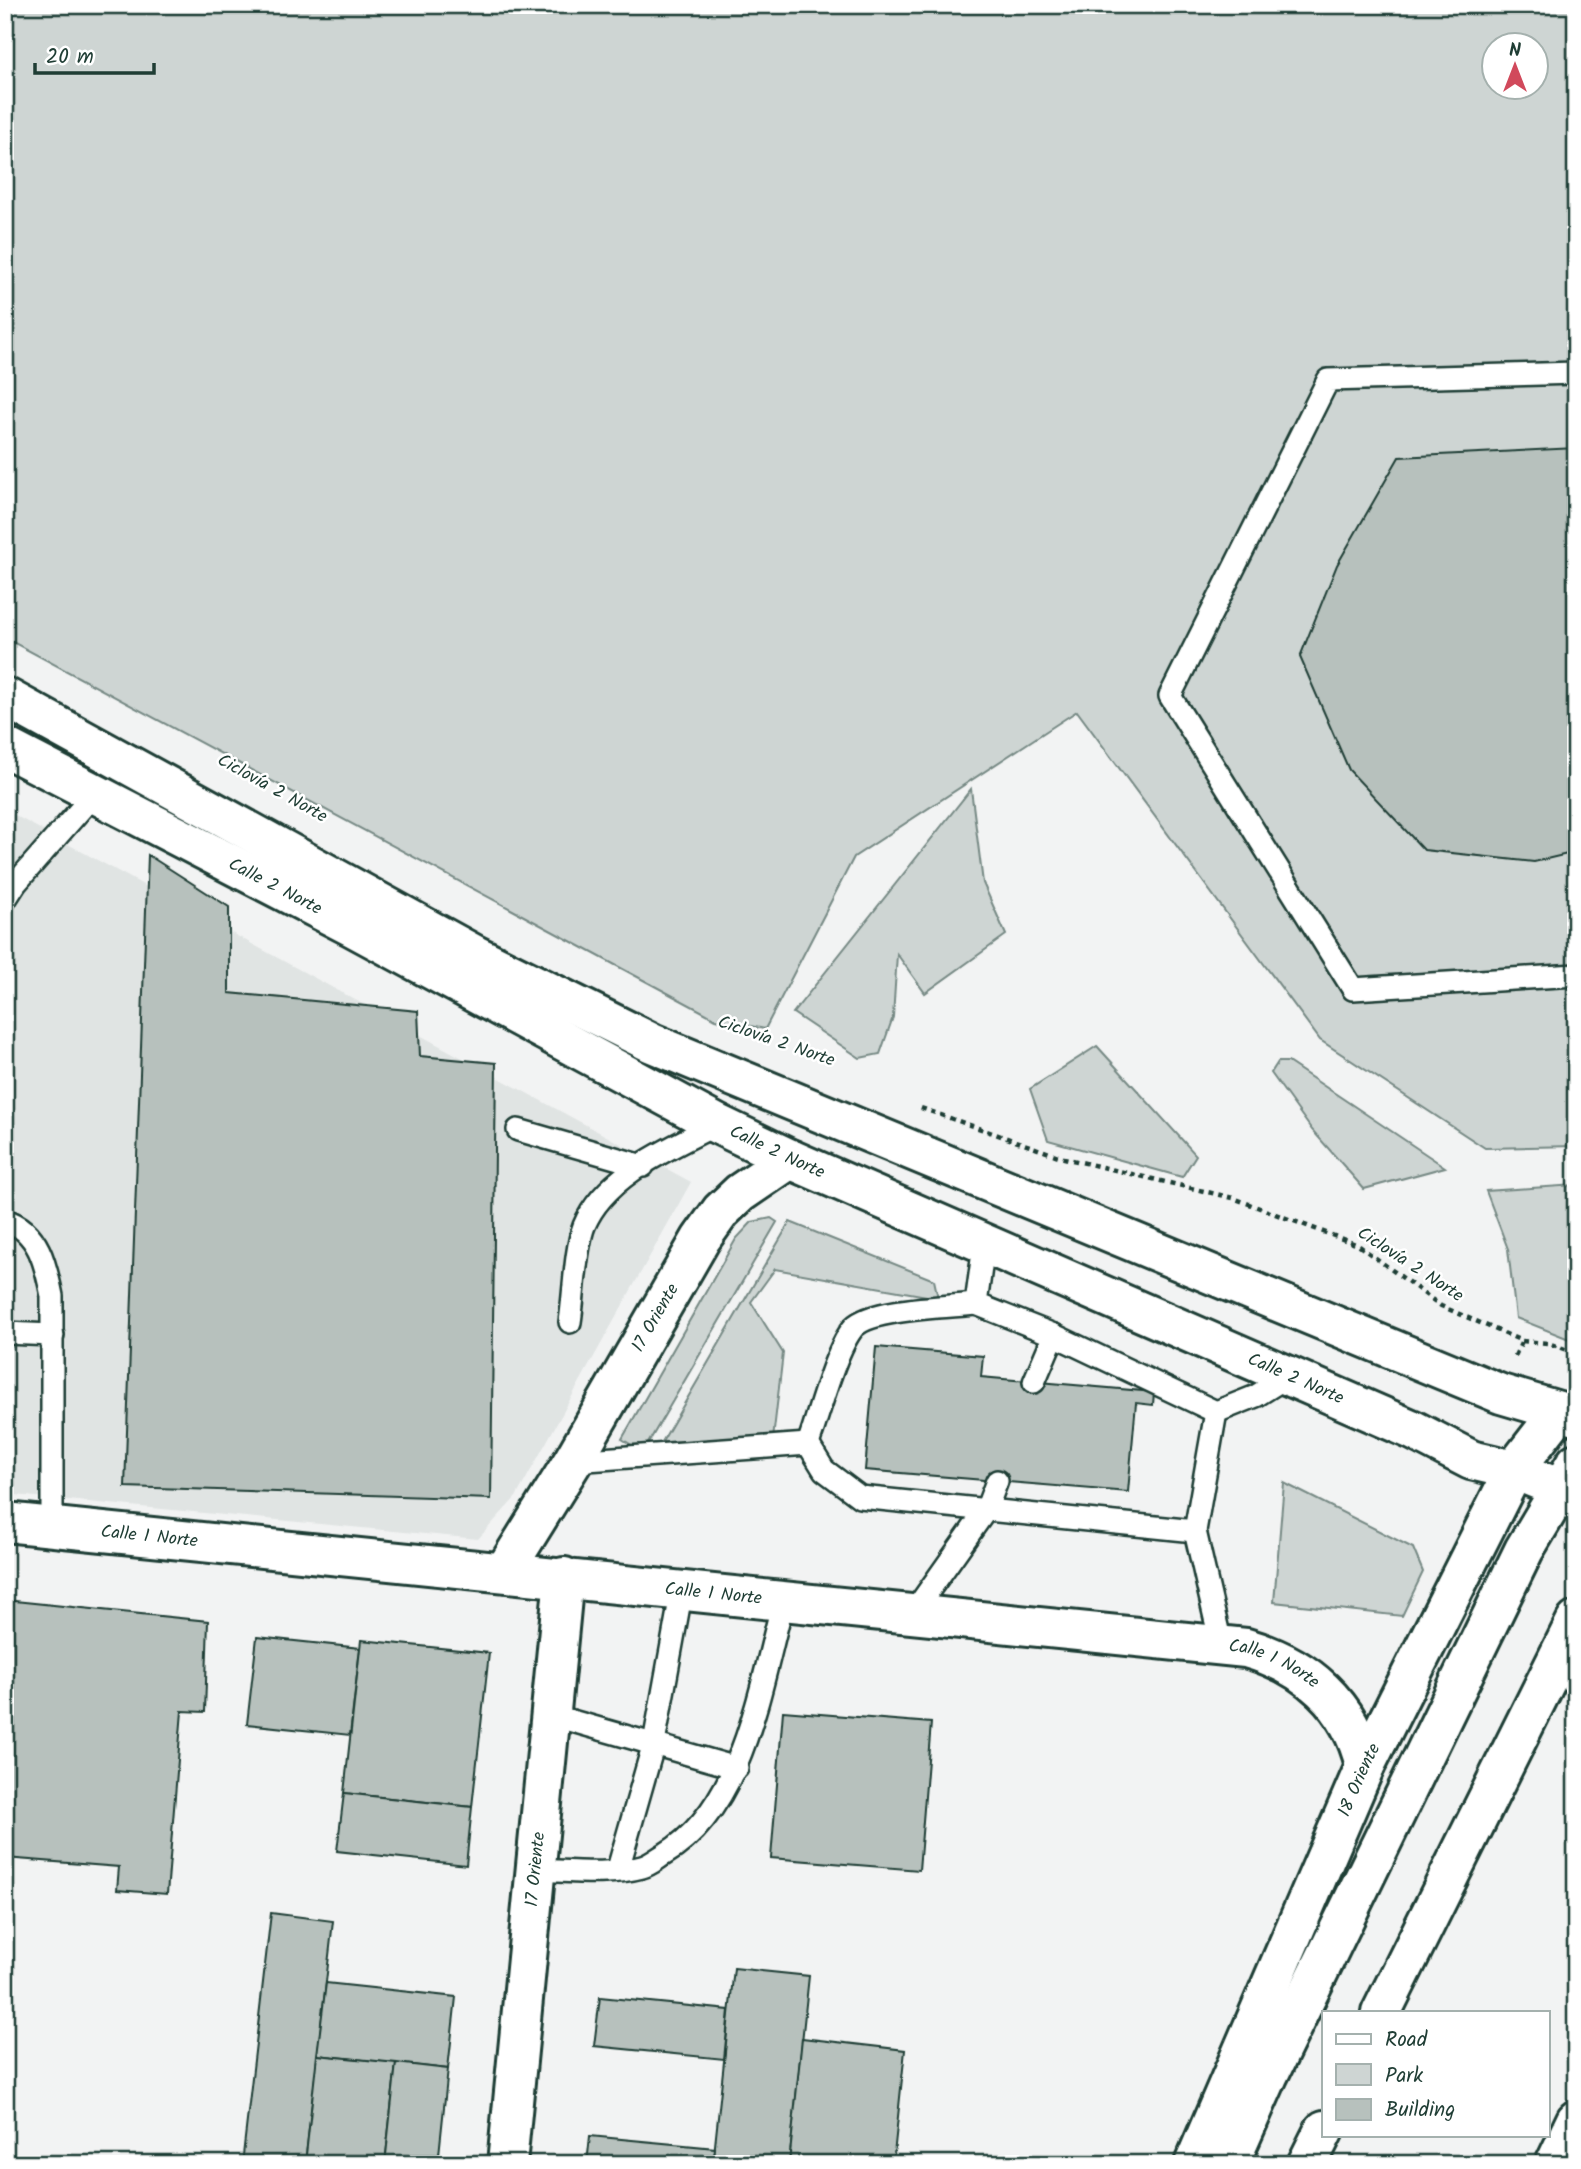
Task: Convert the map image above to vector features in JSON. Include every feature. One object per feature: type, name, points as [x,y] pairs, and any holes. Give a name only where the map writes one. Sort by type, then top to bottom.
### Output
[{"type":"main road","name":"Calle 2 Norte","points":[[5,696],[475,955],[652,1043],[1501,1394],[1567,1414]]},
{"type":"main road","name":"Calle 2 Norte","points":[[5,747],[353,927],[717,1124],[790,1159],[1413,1430],[1471,1460],[1570,1482]]},
{"type":"main road","name":"17 Oriente","points":[[503,1572],[573,1461],[714,1220],[740,1193],[790,1159]]},
{"type":"main road","name":"18 Oriente","points":[[1194,2164],[1365,1766],[1514,1470],[1567,1414]]},
{"type":"main road","points":[[1229,2164],[1262,2087],[1529,1540],[1570,1482]]},
{"type":"main road","name":"Calle 1 Norte","points":[[5,1522],[1221,1644],[1270,1655],[1310,1677],[1326,1692],[1354,1731],[1365,1766]]},
{"type":"main road","name":"17 Oriente","points":[[507,2164],[564,1577]]},
{"type":"main road","points":[[1382,2011],[1576,1621]]},
{"type":"main road","points":[[1555,2164],[1576,2120]]},
{"type":"main road","points":[[1307,2164],[1322,2134]]},
{"type":"lane","points":[[1576,373],[1328,380],[1170,696],[1353,989],[1576,975]]},
{"type":"lane","points":[[9,887],[95,793]]},
{"type":"lane","points":[[570,1322],[584,1227],[607,1190],[717,1124]]},
{"type":"lane","points":[[518,1130],[643,1166]]},
{"type":"lane","points":[[5,1220],[28,1233],[44,1259],[52,1296],[52,1527]]},
{"type":"lane","points":[[976,1304],[984,1245]]},
{"type":"lane","points":[[808,1444],[844,1344],[855,1325],[875,1315],[976,1304],[1054,1335],[1216,1412],[1256,1395],[1288,1376]]},
{"type":"lane","points":[[5,1333],[53,1335]]},
{"type":"lane","points":[[1034,1382],[1054,1335]]},
{"type":"lane","points":[[1216,1412],[1195,1531],[1221,1644]]},
{"type":"lane","points":[[573,1461],[808,1444]]},
{"type":"lane","points":[[808,1444],[824,1470],[860,1497],[1195,1531]]},
{"type":"lane","points":[[913,1613],[986,1510],[997,1481]]},
{"type":"lane","points":[[618,1869],[654,1743],[682,1589]]},
{"type":"lane","points":[[536,1870],[643,1867],[686,1841],[713,1810],[737,1768],[784,1599]]},
{"type":"lane","points":[[551,1715],[737,1768]]},
{"type":"path","name":"Ciclovía 2 Norte","points":[[911,1104],[1064,1158],[1233,1198],[1358,1245],[1453,1311],[1522,1341],[1548,1343],[1576,1353]]},
{"type":"shaded area","points":[[5,810],[691,1182],[516,1497],[478,1539],[5,1494]]},
{"type":"green space","points":[[5,5],[1576,5],[1576,1146],[1485,1148],[1320,1040],[1077,711],[854,857],[765,1029],[716,1019],[5,638]]},
{"type":"green space","points":[[971,789],[983,883],[1006,935],[925,993],[897,954],[893,1017],[880,1054],[860,1058],[793,1013]]},
{"type":"green space","points":[[1097,1046],[1196,1155],[1182,1177],[1048,1140],[1030,1089]]},
{"type":"green space","points":[[1278,1062],[1288,1062],[1445,1167],[1364,1189],[1312,1130],[1271,1073]]},
{"type":"green space","points":[[1576,1185],[1576,1329],[1569,1339],[1516,1318],[1508,1249],[1486,1191]]},
{"type":"green space","points":[[771,1218],[777,1222],[643,1452],[622,1439],[736,1239],[752,1222]]},
{"type":"green space","points":[[790,1222],[934,1280],[938,1298],[775,1269],[751,1302],[783,1353],[773,1439],[662,1442]]},
{"type":"green space","points":[[1284,1483],[1413,1548],[1423,1572],[1402,1616],[1274,1602]]},
{"type":"building","points":[[1576,448],[1576,852],[1534,862],[1424,850],[1349,770],[1300,657],[1337,565],[1399,457]]},
{"type":"building","points":[[148,855],[229,907],[229,993],[418,1011],[420,1056],[496,1063],[491,1499],[125,1487]]},
{"type":"building","points":[[876,1347],[983,1356],[981,1377],[1154,1392],[1153,1405],[1136,1403],[1128,1492],[865,1470]]},
{"type":"building","points":[[5,1600],[208,1621],[205,1712],[182,1711],[167,1894],[117,1890],[119,1867],[5,1858]]},
{"type":"building","points":[[257,1637],[360,1648],[350,1735],[247,1724]]},
{"type":"building","points":[[361,1640],[489,1653],[472,1807],[344,1793]]},
{"type":"building","points":[[783,1711],[931,1723],[919,1870],[771,1858]]},
{"type":"building","points":[[344,1793],[472,1807],[466,1865],[337,1851]]},
{"type":"building","points":[[271,1913],[333,1921],[305,2164],[242,2164]]},
{"type":"building","points":[[734,1968],[809,1976],[789,2164],[713,2164]]},
{"type":"building","points":[[326,1983],[456,1997],[448,2069],[317,2055]]},
{"type":"building","points":[[600,1997],[729,2010],[724,2059],[594,2046]]},
{"type":"building","points":[[802,2038],[905,2050],[893,2164],[789,2164]]},
{"type":"building","points":[[317,2055],[396,2063],[385,2164],[305,2164]]},
{"type":"building","points":[[396,2063],[448,2069],[438,2164],[385,2164]]},
{"type":"building","points":[[590,2136],[715,2148],[713,2164],[587,2164]]}]
